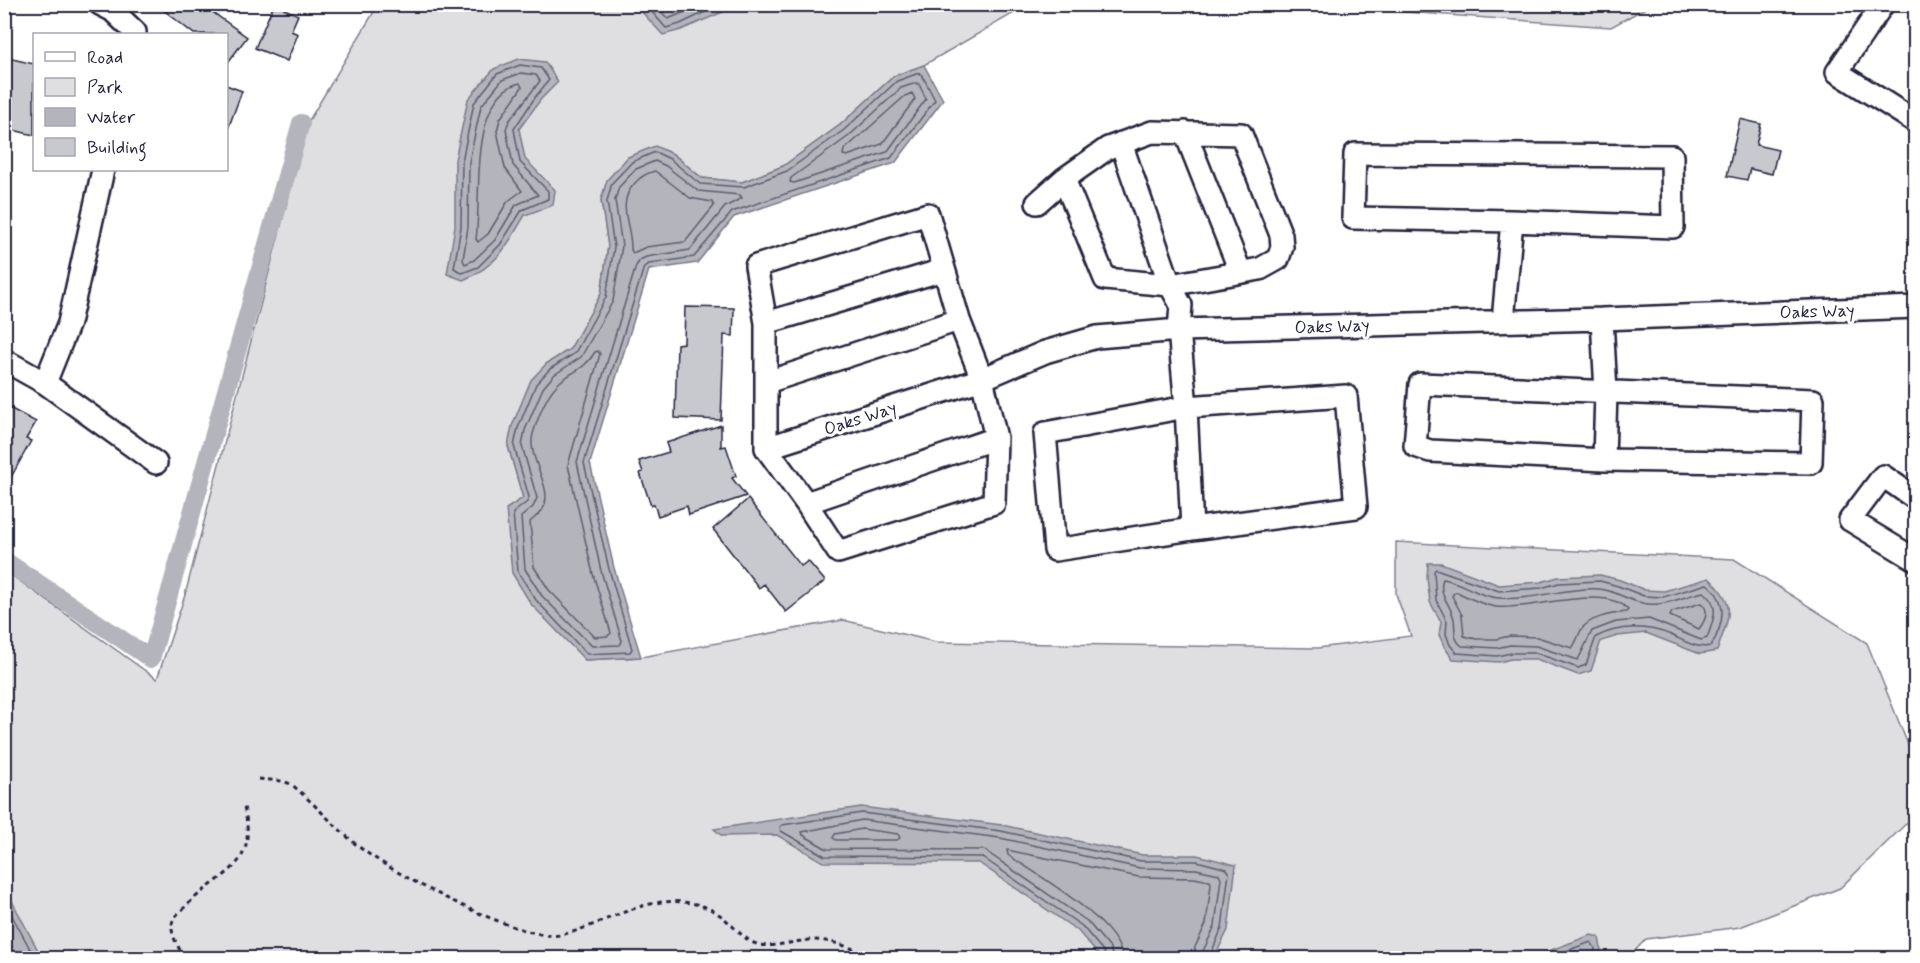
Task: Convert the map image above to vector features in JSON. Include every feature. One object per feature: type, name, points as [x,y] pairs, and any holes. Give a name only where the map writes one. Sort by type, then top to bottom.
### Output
[{"type":"street","points":[[100,4],[112,10],[135,33]]},
{"type":"street","points":[[1883,4],[1837,72],[1916,122]]},
{"type":"street","points":[[1037,203],[1064,179],[1108,148],[1152,132],[1241,134],[1281,235],[1282,247],[1278,259],[1260,269],[1170,285],[1105,279],[1064,179]]},
{"type":"street","points":[[1185,132],[1240,271]]},
{"type":"street","points":[[1121,143],[1170,285],[1181,305],[1179,330],[1186,407],[1192,529]]},
{"type":"street","points":[[1355,154],[1672,156],[1673,227],[1512,221],[1353,218],[1355,154]]},
{"type":"street","points":[[45,383],[69,323],[103,171]]},
{"type":"street","points":[[928,214],[959,320],[982,379],[996,438],[994,503],[838,552],[766,448],[766,323],[756,266],[928,214]]},
{"type":"street","points":[[1503,321],[1512,221]]},
{"type":"street","points":[[766,323],[944,270]]},
{"type":"street","name":"Oaks Way","points":[[766,448],[982,379],[1045,352],[1097,337],[1179,330],[1602,319],[1916,307]]},
{"type":"street","points":[[1602,319],[1606,392],[1604,460]]},
{"type":"street","points":[[767,382],[959,320]]},
{"type":"street","points":[[4,360],[45,383],[156,463]]},
{"type":"street","points":[[1420,384],[1813,400],[1811,463],[1604,460],[1430,451],[1415,446],[1420,384]]},
{"type":"street","points":[[1346,396],[1356,507],[1192,529],[1055,550],[1045,433],[1186,407],[1346,396]]},
{"type":"street","points":[[806,503],[996,438]]},
{"type":"street","points":[[1916,499],[1883,476],[1850,520],[1916,560]]},
{"type":"path","points":[[259,779],[291,784],[357,846],[416,881],[468,909],[531,931],[546,935],[560,935],[648,905],[676,901],[711,910],[744,937],[758,944],[776,945],[807,940],[821,941],[846,947],[870,958]]},
{"type":"path","points":[[184,958],[172,933],[173,921],[186,905],[241,859],[249,836],[244,807]]},
{"type":"green space","points":[[1651,4],[1611,27],[1309,5]]},
{"type":"green space","points":[[378,5],[1028,5],[924,65],[894,76],[840,125],[783,166],[742,182],[702,178],[673,154],[601,200],[608,246],[601,294],[570,349],[546,364],[508,446],[523,498],[585,660],[641,657],[843,620],[936,642],[1318,648],[1411,636],[1396,594],[1396,542],[1734,559],[1867,643],[1915,762],[1915,815],[1840,888],[1740,927],[1646,939],[1628,958],[5,958],[4,570],[157,679],[185,595],[308,122]]},
{"type":"water","points":[[639,4],[739,5],[681,30],[663,35],[641,11]]},
{"type":"water","points":[[519,59],[545,62],[558,82],[541,99],[519,129],[525,159],[555,190],[553,205],[525,215],[500,254],[485,268],[463,280],[447,274],[455,226],[455,160],[468,99],[494,69]]},
{"type":"water","points":[[924,65],[943,100],[895,163],[734,217],[697,263],[649,270],[590,463],[614,568],[641,657],[585,660],[531,604],[512,573],[506,509],[523,498],[508,446],[512,426],[531,380],[546,364],[570,349],[601,294],[608,246],[601,200],[607,180],[628,157],[655,146],[673,154],[702,178],[742,182],[783,166],[840,125],[894,76]]},
{"type":"water","points":[[1428,563],[1441,563],[1499,585],[1541,582],[1558,577],[1600,575],[1645,590],[1664,591],[1709,578],[1728,604],[1727,620],[1717,651],[1700,654],[1646,633],[1618,636],[1601,641],[1591,671],[1578,675],[1536,659],[1511,659],[1499,662],[1453,659],[1439,635],[1441,622],[1430,602]]},
{"type":"water","points":[[861,807],[1002,825],[1143,855],[1197,855],[1236,865],[1228,930],[1214,958],[1101,958],[1078,931],[979,863],[823,862],[777,835],[722,836],[714,829]]},
{"type":"water","points":[[5,888],[41,956],[41,958],[5,958]]},
{"type":"water","points":[[1591,935],[1599,937],[1601,949],[1598,958],[1530,958]]},
{"type":"building","points":[[156,4],[197,4],[206,11],[208,9],[247,37],[228,62],[228,33],[193,33]]},
{"type":"building","points":[[274,4],[298,15],[291,31],[298,34],[287,61],[255,48]]},
{"type":"building","points":[[4,57],[33,64],[33,135],[4,128]]},
{"type":"building","points":[[228,86],[242,91],[228,129]]},
{"type":"building","points":[[1740,119],[1761,124],[1756,145],[1778,150],[1772,174],[1750,169],[1747,180],[1727,176]]},
{"type":"building","points":[[685,307],[734,308],[733,336],[724,335],[721,420],[675,418],[677,344],[684,343]]},
{"type":"building","points":[[4,405],[36,422],[26,439],[31,441],[4,490]]},
{"type":"building","points":[[721,425],[721,447],[726,446],[736,476],[732,478],[746,496],[689,515],[687,506],[658,516],[654,504],[651,506],[640,473],[643,472],[639,461],[669,452],[666,443]]},
{"type":"building","points":[[748,499],[801,566],[808,561],[825,581],[786,612],[764,584],[759,588],[713,529]]},
{"type":"waterway","points":[[4,560],[151,659],[301,123]]}]
